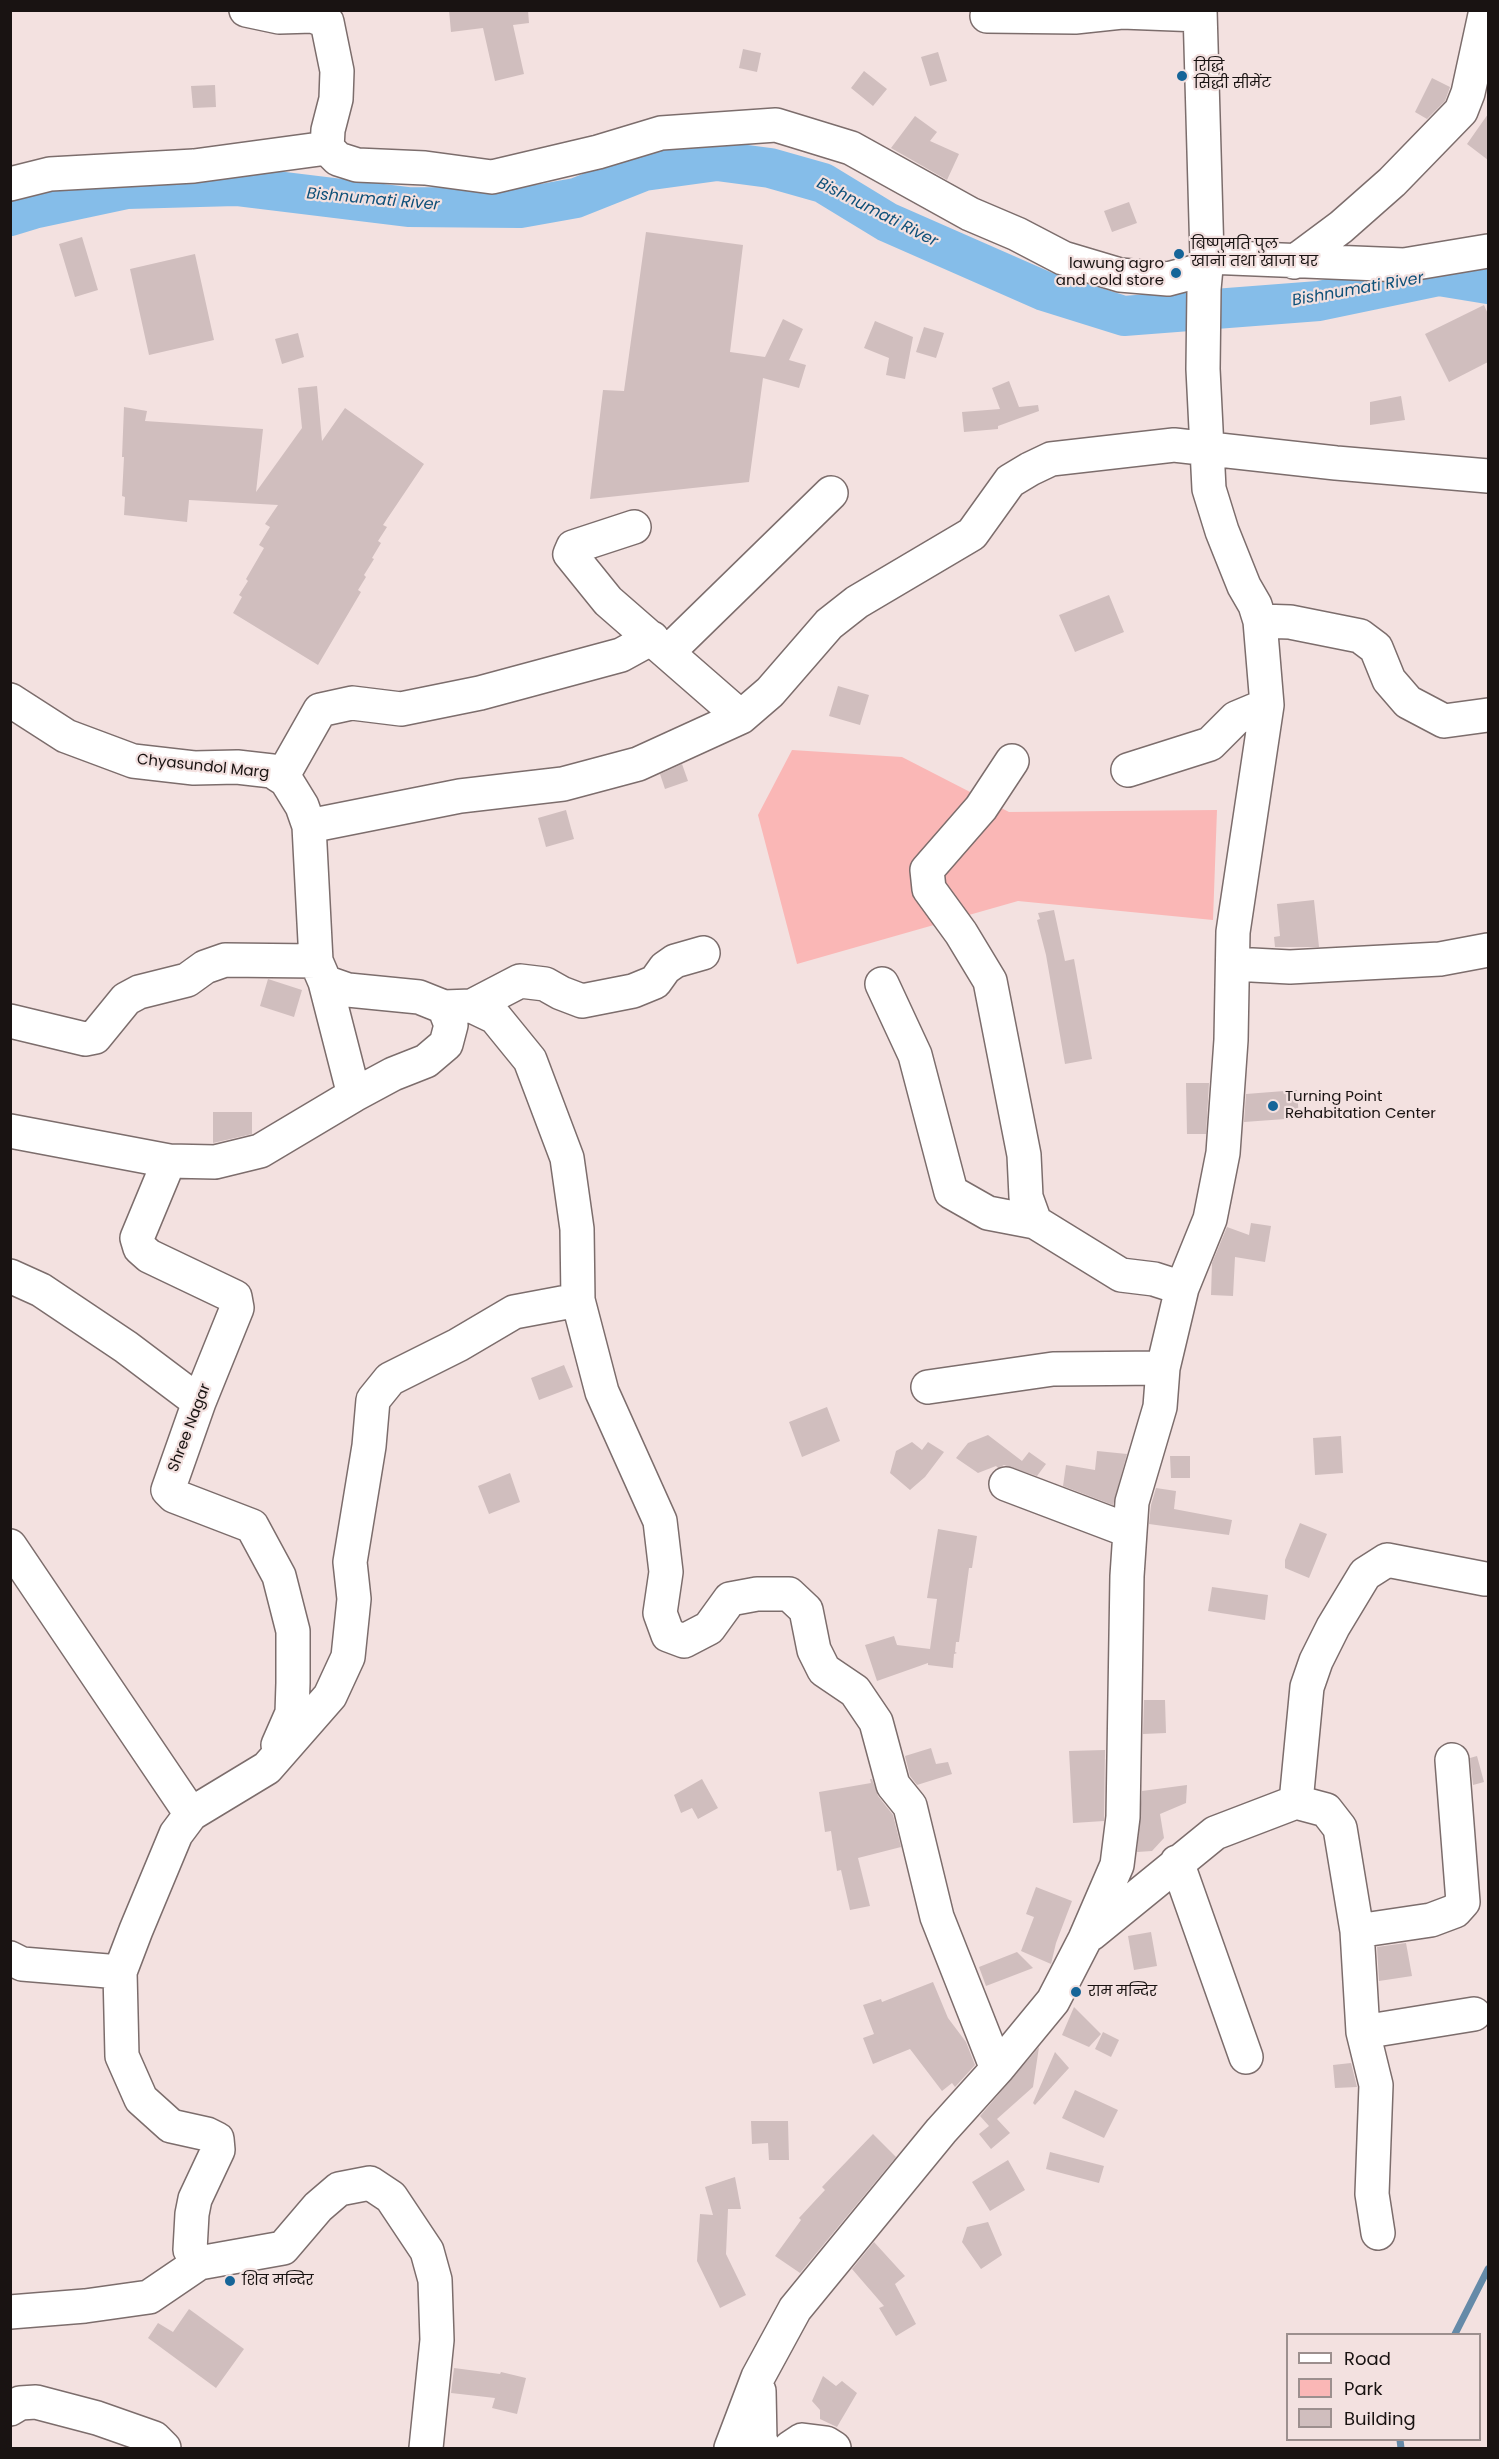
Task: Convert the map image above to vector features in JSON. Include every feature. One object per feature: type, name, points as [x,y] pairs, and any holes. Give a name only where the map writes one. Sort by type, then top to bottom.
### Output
[{"type":"street","points":[[246,10],[279,17],[313,16],[327,22],[337,71],[336,99],[328,130],[327,148],[338,159],[357,165],[425,168],[492,177],[598,152],[661,132],[776,125],[850,148],[970,214],[1017,234],[1063,258],[1120,275],[1168,279],[1206,272],[1294,262],[1404,265],[1488,251]]},
{"type":"street","points":[[1294,262],[1341,227],[1392,182],[1461,111],[1468,93],[1486,10]]},
{"type":"street","points":[[731,2448],[758,2378],[795,2309],[941,2131],[998,2068],[1053,2001],[1085,1939],[1118,1865],[1124,1817],[1127,1588],[1132,1502],[1160,1407],[1163,1368],[1182,1288],[1210,1219],[1223,1153],[1231,1040],[1233,932],[1267,705],[1260,621],[1222,531],[1209,489],[1203,369],[1206,272],[1200,13],[1122,12],[1075,17],[987,16]]},
{"type":"street","points":[[10,184],[50,174],[194,166],[327,148]]},
{"type":"street","points":[[354,1095],[321,971],[309,826],[460,796],[563,784],[638,764],[741,717],[770,692],[829,624],[857,602],[972,534],[1010,482],[1051,459],[1174,445],[1488,476]]},
{"type":"street","points":[[282,777],[320,710],[352,703],[401,709],[480,693],[660,645],[831,493]]},
{"type":"street","points":[[634,527],[573,547],[570,554],[608,601],[741,717]]},
{"type":"street","points":[[1260,621],[1290,622],[1360,636],[1376,648],[1389,680],[1408,702],[1444,721],[1488,715]]},
{"type":"street","name":"Chyasundol Marg","points":[[11,702],[66,736],[133,761],[194,768],[237,767],[272,771],[282,777],[302,806],[309,826]]},
{"type":"street","points":[[1128,770],[1210,744],[1236,718],[1267,705]]},
{"type":"street","points":[[1012,761],[981,808],[927,870],[929,890],[961,933],[990,981],[1024,1155],[1026,1197],[1035,1222]]},
{"type":"street","points":[[1233,964],[1290,967],[1440,959],[1488,950]]},
{"type":"street","points":[[10,1131],[169,1161],[215,1162],[260,1151],[354,1095],[393,1074],[426,1061],[446,1044],[458,1006],[520,981],[545,984],[561,993],[582,1000],[633,991],[655,982],[665,968],[675,961],[703,953]]},
{"type":"street","points":[[10,1021],[85,1039],[95,1037],[126,999],[139,992],[188,980],[205,967],[225,960],[321,971],[348,990],[419,997],[495,1017],[530,1060],[567,1158],[577,1229],[578,1300],[602,1392],[660,1521],[666,1572],[660,1612],[669,1635],[684,1641],[709,1628],[730,1599],[757,1594],[789,1594],[806,1610],[814,1650],[824,1670],[855,1691],[876,1722],[893,1785],[910,1806],[937,1917],[998,2068]]},
{"type":"street","points":[[882,984],[915,1055],[951,1192],[988,1213],[1035,1222],[1121,1275],[1154,1279],[1182,1288]]},
{"type":"street","name":"Shree Nagar","points":[[169,1161],[137,1238],[140,1248],[149,1256],[235,1297],[237,1308],[199,1402],[168,1490],[174,1496],[252,1526],[279,1576],[293,1632],[292,1713],[267,1768]]},
{"type":"street","points":[[10,1276],[41,1290],[126,1347],[199,1402]]},
{"type":"street","points":[[199,2263],[190,2250],[192,2214],[195,2199],[218,2150],[217,2139],[207,2134],[171,2126],[141,2099],[122,2056],[120,1972],[176,1834],[191,1814],[267,1768],[330,1696],[348,1657],[354,1599],[350,1562],[369,1446],[373,1400],[390,1379],[458,1345],[514,1312],[578,1300]]},
{"type":"street","points":[[928,1387],[1053,1369],[1163,1368]]},
{"type":"street","points":[[1006,1484],[1130,1531]]},
{"type":"street","points":[[10,1546],[191,1814]]},
{"type":"street","points":[[1296,1802],[1307,1687],[1316,1661],[1329,1635],[1365,1574],[1387,1560],[1485,1579]]},
{"type":"street","points":[[1357,1931],[1431,1920],[1455,1911],[1463,1902],[1452,1760]]},
{"type":"street","points":[[1085,1939],[1215,1833],[1296,1802],[1326,1810],[1340,1828],[1357,1931],[1364,2032],[1376,2085],[1372,2194],[1378,2233]]},
{"type":"street","points":[[1177,1862],[1246,2057]]},
{"type":"street","points":[[10,1958],[22,1964],[120,1972]]},
{"type":"street","points":[[1364,2032],[1474,2014]]},
{"type":"street","points":[[10,2312],[85,2306],[150,2297],[199,2263],[283,2248],[318,2207],[339,2189],[370,2183],[391,2197],[427,2251],[435,2280],[437,2340],[426,2448]]},
{"type":"street","points":[[758,2378],[760,2440],[764,2448]]},
{"type":"street","points":[[10,2409],[20,2403],[36,2402],[97,2418],[154,2438],[165,2448]]},
{"type":"street","points":[[790,2448],[802,2440],[826,2443],[834,2448]]},
{"type":"green space","points":[[792,750],[902,757],[1009,812],[1217,810],[1213,920],[1018,901],[797,964],[758,815]]},
{"type":"building","points":[[449,10],[528,10],[529,23],[513,25],[524,74],[495,81],[483,28],[451,32]]},
{"type":"building","points":[[743,49],[761,53],[757,72],[739,68]]},
{"type":"building","points":[[938,52],[947,81],[930,86],[921,57]]},
{"type":"building","points":[[864,71],[887,89],[873,106],[851,88]]},
{"type":"building","points":[[1432,78],[1450,87],[1445,101],[1427,119],[1415,112]]},
{"type":"building","points":[[215,85],[216,107],[193,108],[191,86]]},
{"type":"building","points":[[1488,114],[1488,160],[1467,144]]},
{"type":"building","points":[[915,116],[937,132],[930,141],[959,154],[947,180],[891,148]]},
{"type":"building","points":[[1129,202],[1137,223],[1112,232],[1104,211]]},
{"type":"building","points":[[646,232],[743,245],[730,352],[765,357],[783,319],[803,329],[789,360],[806,365],[799,388],[763,378],[749,482],[590,499],[603,390],[624,391]]},
{"type":"building","points":[[82,237],[98,290],[75,297],[59,244]]},
{"type":"building","points":[[195,254],[214,340],[149,355],[130,269]]},
{"type":"building","points":[[1484,305],[1488,314],[1488,362],[1449,382],[1425,334]]},
{"type":"building","points":[[875,321],[913,337],[905,379],[886,375],[889,358],[864,348]]},
{"type":"building","points":[[924,327],[944,333],[936,358],[916,352]]},
{"type":"building","points":[[298,333],[304,357],[282,364],[275,339]]},
{"type":"building","points":[[1009,381],[1019,407],[1038,405],[1039,411],[998,426],[998,429],[964,432],[962,412],[1000,409],[992,388]]},
{"type":"building","points":[[317,386],[322,441],[345,408],[424,464],[383,525],[387,527],[378,541],[381,543],[358,590],[361,592],[318,665],[233,613],[242,597],[239,595],[248,581],[246,579],[264,548],[259,545],[270,527],[265,524],[278,505],[189,500],[187,522],[124,515],[125,497],[122,496],[124,407],[147,411],[145,421],[263,429],[256,492],[302,428],[298,388]]},
{"type":"building","points":[[1401,396],[1405,420],[1370,425],[1370,402]]},
{"type":"building","points":[[1109,595],[1124,632],[1075,652],[1059,615]]},
{"type":"building","points":[[838,686],[869,695],[860,725],[829,716]]},
{"type":"building","points":[[682,764],[688,781],[665,789],[660,774]]},
{"type":"building","points":[[566,810],[574,839],[546,847],[538,818]]},
{"type":"building","points":[[1314,900],[1319,947],[1275,947],[1274,937],[1280,936],[1277,904]]},
{"type":"building","points":[[1054,910],[1065,961],[1074,959],[1092,1059],[1065,1064],[1046,955],[1037,920],[1040,919],[1038,913]]},
{"type":"building","points":[[268,979],[302,990],[294,1017],[260,1006]]},
{"type":"building","points":[[1186,1083],[1209,1083],[1206,1134],[1187,1134]]},
{"type":"building","name":"Turning Point Rehabitation Center","points":[[1297,1090],[1299,1118],[1244,1122],[1246,1094]]},
{"type":"building","points":[[213,1112],[252,1112],[252,1134],[213,1143]]},
{"type":"building","points":[[1251,1223],[1271,1226],[1265,1262],[1235,1257],[1233,1296],[1211,1295],[1212,1263],[1227,1227],[1249,1235]]},
{"type":"building","points":[[564,1365],[573,1387],[539,1400],[531,1378]]},
{"type":"building","points":[[827,1407],[840,1441],[802,1457],[789,1422]]},
{"type":"building","points":[[988,1435],[1022,1461],[1029,1452],[1046,1464],[1037,1476],[1004,1465],[978,1473],[956,1458],[968,1443]]},
{"type":"building","points":[[1341,1436],[1343,1473],[1315,1475],[1313,1438]]},
{"type":"building","points":[[912,1442],[922,1450],[928,1442],[944,1452],[925,1477],[910,1490],[890,1473],[896,1451]]},
{"type":"building","points":[[1097,1451],[1127,1454],[1113,1505],[1063,1486],[1066,1465],[1095,1470]]},
{"type":"building","points":[[1170,1456],[1190,1456],[1190,1478],[1171,1478]]},
{"type":"building","points":[[510,1473],[520,1502],[489,1514],[478,1486]]},
{"type":"building","points":[[1156,1488],[1176,1491],[1174,1509],[1232,1520],[1229,1535],[1149,1524]]},
{"type":"building","points":[[1300,1523],[1327,1534],[1309,1578],[1285,1568],[1285,1560]]},
{"type":"building","points":[[938,1529],[977,1536],[972,1568],[969,1568],[959,1642],[956,1642],[955,1652],[957,1653],[954,1654],[953,1668],[928,1665],[928,1663],[877,1681],[865,1645],[894,1636],[897,1645],[930,1649],[937,1599],[927,1598]]},
{"type":"building","points":[[1212,1587],[1268,1595],[1265,1620],[1208,1611]]},
{"type":"building","points":[[1144,1700],[1165,1700],[1166,1733],[1143,1734]]},
{"type":"building","points":[[931,1748],[936,1764],[948,1762],[952,1774],[917,1785],[910,1776],[905,1756]]},
{"type":"building","points":[[1105,1750],[1104,1821],[1073,1823],[1069,1751]]},
{"type":"building","points":[[1477,1756],[1484,1782],[1473,1785],[1470,1758]]},
{"type":"building","points":[[702,1779],[718,1808],[698,1819],[692,1808],[681,1813],[674,1795]]},
{"type":"building","points":[[870,1779],[872,1779],[878,1796],[893,1815],[901,1847],[858,1858],[870,1906],[850,1910],[841,1870],[837,1871],[831,1831],[825,1832],[819,1792],[871,1783]]},
{"type":"building","points":[[1187,1785],[1186,1803],[1160,1814],[1164,1838],[1152,1851],[1137,1852],[1142,1791]]},
{"type":"building","points":[[1036,1887],[1072,1901],[1056,1943],[1051,1964],[1021,1951],[1034,1917],[1026,1914]]},
{"type":"building","points":[[1151,1932],[1157,1966],[1134,1970],[1128,1936]]},
{"type":"building","points":[[1406,1943],[1412,1976],[1379,1981],[1377,1947]]},
{"type":"building","points":[[1017,1952],[1033,1968],[986,1986],[979,1967]]},
{"type":"building","points":[[933,1982],[948,2018],[966,2042],[975,2065],[955,2087],[952,2083],[942,2091],[910,2049],[873,2064],[863,2038],[874,2034],[863,2005],[881,1999],[882,2002]]},
{"type":"building","points":[[1074,2007],[1101,2034],[1089,2047],[1062,2035]]},
{"type":"building","points":[[1103,2032],[1119,2040],[1111,2057],[1095,2049]]},
{"type":"building","points":[[1039,2047],[1033,2087],[997,2119],[1010,2133],[991,2149],[979,2134],[989,2126],[980,2116]]},
{"type":"building","points":[[1055,2052],[1069,2068],[1035,2105],[1033,2103]]},
{"type":"building","points":[[1351,2063],[1357,2087],[1335,2088],[1333,2065]]},
{"type":"building","points":[[1075,2090],[1118,2110],[1104,2138],[1062,2118]]},
{"type":"building","points":[[751,2121],[788,2121],[789,2160],[769,2160],[768,2143],[752,2144]]},
{"type":"building","points":[[873,2134],[896,2157],[800,2273],[775,2256],[801,2220],[799,2218],[825,2190],[822,2187]]},
{"type":"building","points":[[1050,2152],[1104,2166],[1099,2183],[1046,2169]]},
{"type":"building","points":[[1008,2160],[1025,2190],[990,2211],[972,2182]]},
{"type":"building","points":[[735,2177],[741,2209],[728,2209],[726,2254],[746,2295],[720,2308],[697,2261],[700,2214],[713,2215],[705,2187]]},
{"type":"building","points":[[988,2222],[1002,2255],[981,2269],[962,2242],[967,2227]]},
{"type":"building","points":[[874,2242],[905,2276],[895,2284],[916,2324],[896,2336],[879,2308],[884,2306],[852,2269]]},
{"type":"building","points":[[189,2309],[244,2349],[216,2388],[148,2338],[158,2323],[173,2332]]},
{"type":"building","points":[[454,2368],[500,2374],[501,2372],[526,2378],[517,2414],[492,2408],[495,2398],[451,2393]]},
{"type":"building","points":[[823,2376],[836,2386],[842,2381],[857,2393],[837,2427],[820,2419],[820,2410],[812,2401]]},
{"type":"waterway","name":"Bishnumati River","points":[[10,216],[127,189],[236,186],[408,207],[520,208],[576,198],[644,171],[717,161],[770,168],[823,183],[887,222],[1044,291],[1124,316],[1319,301],[1439,276],[1488,284]]},
{"type":"waterway","points":[[1456,2333],[1488,2269]]},
{"type":"waterway","points":[[1400,2441],[1401,2448]]},
{"type":"place","name":"रिद्धि सिद्धी सीमेंट","points":[[1182,76]]},
{"type":"place","name":"बिष्णुमति पुल खाना तथा खाजा घर","points":[[1179,254]]},
{"type":"place","name":"lawung agro and cold store","points":[[1176,273]]},
{"type":"place","name":"Turning Point Rehabitation Center","points":[[1273,1106]]},
{"type":"place","name":"राम मन्दिर","points":[[1076,1992]]},
{"type":"place","name":"शिव मन्दिर","points":[[230,2281]]}]
